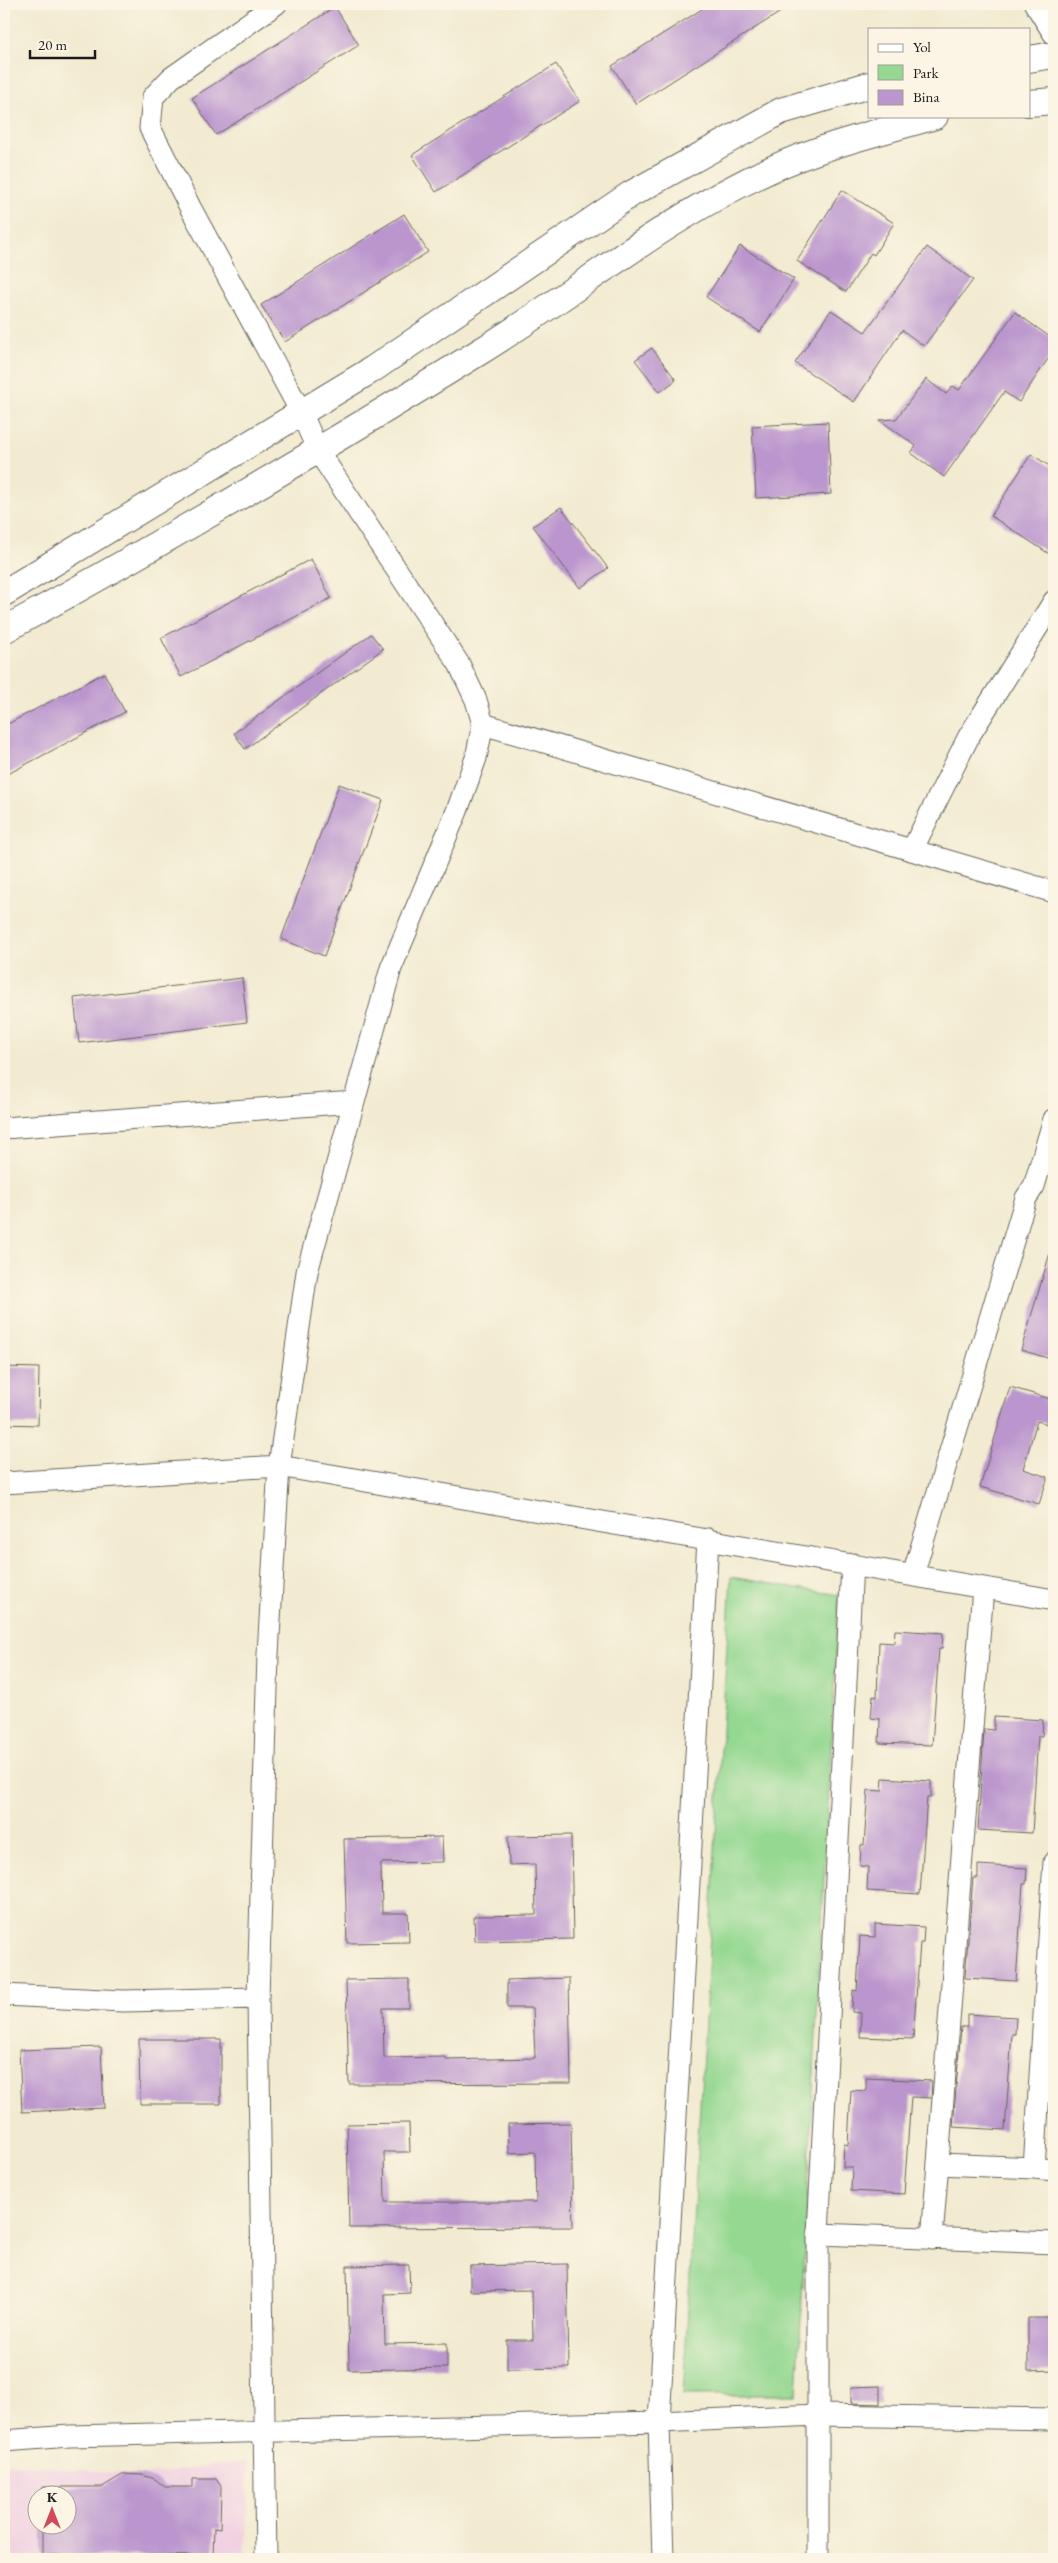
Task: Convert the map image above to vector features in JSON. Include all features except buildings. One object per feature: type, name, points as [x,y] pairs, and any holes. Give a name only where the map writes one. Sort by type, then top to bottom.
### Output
[{"type":"street","points":[[266,2559],[258,1998],[268,1654],[279,1466],[307,1272],[392,968],[457,811],[476,758],[484,724],[476,700],[458,664],[318,451],[301,412],[190,207],[150,128],[153,97],[171,78],[276,4]]},
{"type":"street","points":[[1035,4],[1054,34]]},
{"type":"street","points":[[1030,59],[1054,54]]},
{"type":"street","points":[[4,593],[373,368],[631,194],[781,111],[868,85]]},
{"type":"street","points":[[1030,103],[1054,101]]},
{"type":"street","points":[[4,630],[318,451],[500,339],[703,204],[770,170],[824,147],[928,118]]},
{"type":"street","points":[[912,850],[970,736],[1054,601]]},
{"type":"street","points":[[484,724],[1054,892]]},
{"type":"street","points":[[4,1128],[354,1102]]},
{"type":"street","points":[[913,1575],[1026,1198],[1034,1186],[1054,1119]]},
{"type":"street","points":[[4,1483],[279,1466],[1054,1600]]},
{"type":"street","points":[[663,2559],[659,2422],[708,1539]]},
{"type":"street","points":[[818,2559],[818,2234],[852,1564]]},
{"type":"street","points":[[932,2239],[982,1588]]},
{"type":"street","points":[[938,2164],[1044,2169],[1054,1862]]},
{"type":"street","points":[[4,1995],[123,2001],[258,1998]]},
{"type":"street","points":[[818,2234],[1054,2243]]},
{"type":"street","points":[[4,2441],[70,2436],[659,2422],[818,2415],[1054,2419]]},
{"type":"shaded area","points":[[248,2460],[246,2559],[4,2559],[4,2463],[142,2475]]},
{"type":"green space","points":[[731,1577],[839,1595],[797,2395],[683,2395]]}]
